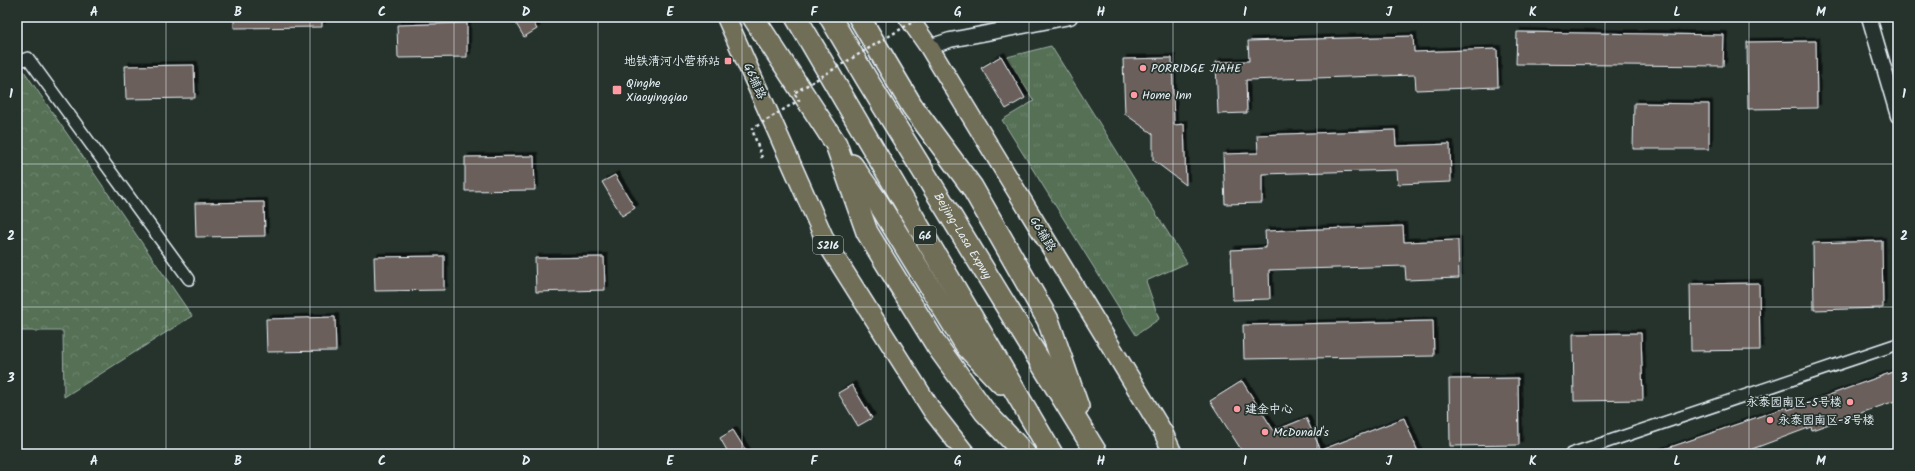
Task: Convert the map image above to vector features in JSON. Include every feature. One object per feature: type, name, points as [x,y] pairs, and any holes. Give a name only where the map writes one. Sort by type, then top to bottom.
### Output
[{"type":"highway","points":[[753,17],[836,144],[879,204],[967,347],[1028,412]]},
{"type":"highway","name":"G6","points":[[796,17],[1052,454]]},
{"type":"highway","name":"Beijing-Lasa Expwy","points":[[830,17],[1094,449]]},
{"type":"highway","points":[[859,17],[912,106],[972,187],[1048,320],[1094,449]]},
{"type":"highway","points":[[836,144],[867,232],[937,346],[985,412],[1025,454]]},
{"type":"main road","name":"G6辅路","points":[[726,17],[827,244],[933,412],[966,454]]},
{"type":"main road","name":"G6辅路","points":[[908,17],[929,47],[1163,432],[1172,454]]},
{"type":"street","points":[[929,47],[950,40],[1070,17]]},
{"type":"street","points":[[1869,17],[1898,116]]},
{"type":"street","points":[[17,62],[28,58],[189,279]]},
{"type":"street","points":[[1571,454],[1898,344]]},
{"type":"path","points":[[762,158],[752,129],[799,100],[794,93],[921,17]]},
{"type":"green space","points":[[1051,46],[1187,263],[1146,281],[1159,319],[1136,335],[1002,120],[1034,101],[1007,57]]},
{"type":"green space","points":[[24,71],[192,316],[64,397],[63,331],[17,331],[17,73]]},
{"type":"building","points":[[234,17],[322,17],[322,27],[234,28]]},
{"type":"building","points":[[512,17],[530,17],[537,29],[524,37]]},
{"type":"building","points":[[467,23],[467,57],[398,58],[397,25]]},
{"type":"building","points":[[1517,32],[1724,35],[1723,66],[1516,64]]},
{"type":"building","points":[[1413,36],[1414,52],[1497,49],[1498,87],[1416,90],[1415,75],[1246,80],[1247,113],[1218,114],[1216,62],[1249,61],[1248,41]]},
{"type":"building","points":[[1816,41],[1817,108],[1748,109],[1747,42]]},
{"type":"building","points":[[1001,56],[1025,98],[1006,109],[981,68]]},
{"type":"building","points":[[1172,58],[1174,125],[1184,124],[1186,185],[1153,160],[1153,134],[1125,114],[1123,59]]},
{"type":"building","points":[[194,65],[195,98],[126,99],[125,66]]},
{"type":"building","points":[[1634,103],[1709,104],[1709,149],[1633,149]]},
{"type":"building","points":[[1395,130],[1396,146],[1450,144],[1451,182],[1398,184],[1397,170],[1262,174],[1262,203],[1225,204],[1223,154],[1258,153],[1257,135]]},
{"type":"building","points":[[534,156],[535,190],[465,191],[465,157]]},
{"type":"building","points":[[615,175],[635,208],[622,216],[602,182]]},
{"type":"building","points":[[264,202],[265,236],[196,237],[195,203]]},
{"type":"building","points":[[1403,226],[1404,242],[1458,240],[1459,278],[1406,280],[1405,266],[1269,270],[1270,299],[1233,300],[1231,250],[1266,248],[1265,231]]},
{"type":"building","points":[[1882,241],[1883,308],[1814,310],[1813,243]]},
{"type":"building","points":[[444,256],[444,290],[375,291],[374,257]]},
{"type":"building","points":[[604,257],[605,290],[536,292],[535,258]]},
{"type":"building","points":[[1759,283],[1760,350],[1691,351],[1690,284]]},
{"type":"building","points":[[335,317],[336,351],[267,352],[266,319]]},
{"type":"building","points":[[1433,321],[1434,356],[1244,359],[1243,325]]},
{"type":"building","points":[[1641,333],[1643,400],[1574,401],[1573,334]]},
{"type":"building","points":[[1898,370],[1898,400],[1812,430],[1811,427],[1739,454],[1656,454],[1656,452],[1787,407],[1788,410]]},
{"type":"building","points":[[1518,378],[1519,445],[1450,446],[1449,379]]},
{"type":"building","name":"建金中心","points":[[1242,381],[1274,431],[1306,418],[1321,450],[1404,418],[1419,454],[1244,454],[1210,401]]},
{"type":"building","points":[[852,385],[872,418],[858,426],[838,393]]},
{"type":"building","points":[[733,430],[748,454],[729,454],[720,438]]},
{"type":"place","name":"地铁清河小营桥站","points":[[728,61]]},
{"type":"place","name":"PORRIDGE JIAHE","points":[[1143,68]]},
{"type":"place","name":"Qinghe Xiaoyingqiao","points":[[617,90]]},
{"type":"place","name":"Home Inn","points":[[1134,95]]},
{"type":"place","name":"永泰园南区-5号楼","points":[[1850,402]]},
{"type":"place","name":"建金中心","points":[[1237,409]]},
{"type":"place","name":"永泰园南区-8号楼","points":[[1770,420]]},
{"type":"place","name":"McDonald's","points":[[1265,432]]}]
